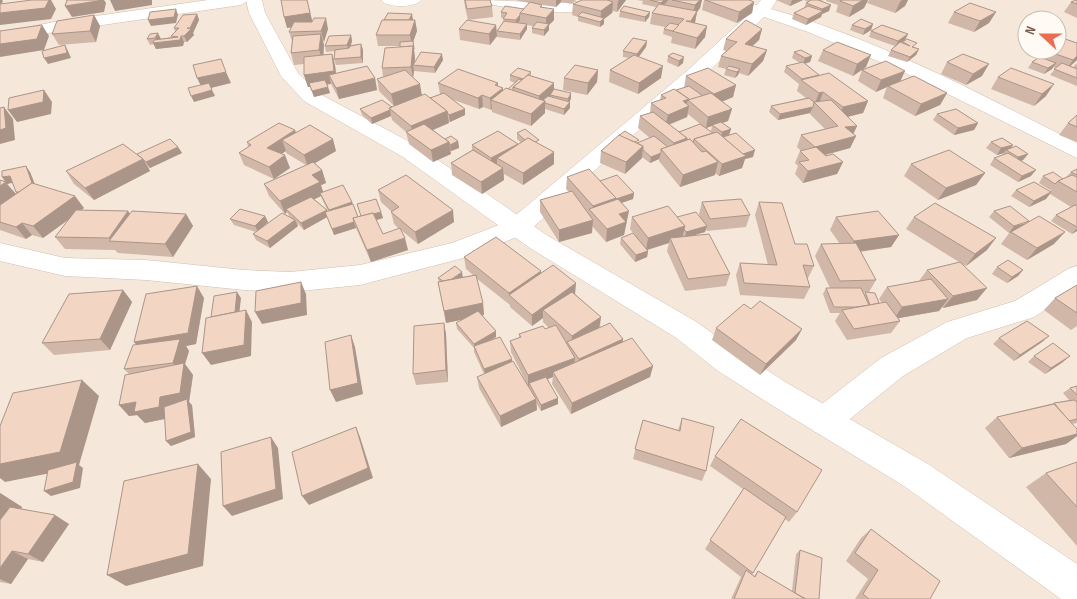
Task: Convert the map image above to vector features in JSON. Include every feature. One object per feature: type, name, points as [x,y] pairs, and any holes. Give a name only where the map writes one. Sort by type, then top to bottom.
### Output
[{"type":"street","points":[[0,38],[54,27],[241,0]]},
{"type":"street","points":[[254,0],[257,13],[290,76],[311,97],[373,134],[411,152],[518,227],[685,329],[729,362],[916,475],[1077,587]]},
{"type":"street","points":[[389,0],[413,0]]},
{"type":"street","points":[[493,0],[552,9],[584,5],[595,0]]},
{"type":"street","points":[[722,0],[765,5],[896,62],[1077,151]]},
{"type":"street","points":[[0,252],[65,267],[146,270],[244,280],[290,282],[360,275],[458,251],[518,227],[626,131],[696,73],[765,5]]},
{"type":"street","points":[[824,421],[892,367],[924,348],[957,330],[1024,309],[1077,276]]},
{"type":"shaded area","points":[[0,0],[1077,0],[1077,599],[0,599]]},
{"type":"building","points":[[49,0],[45,8],[0,13],[0,4]]},
{"type":"building","points":[[67,0],[99,0],[65,6]]},
{"type":"building","points":[[281,0],[307,0],[310,13],[284,17]]},
{"type":"building","points":[[465,0],[490,0],[492,6],[467,9]]},
{"type":"building","points":[[582,0],[607,0],[613,2],[601,11],[573,4]]},
{"type":"building","points":[[650,0],[664,0],[661,3]]},
{"type":"building","points":[[672,0],[700,0],[695,5]]},
{"type":"building","points":[[705,0],[749,0],[754,2],[739,12]]},
{"type":"building","points":[[811,0],[818,0],[831,5],[822,9],[806,3]]},
{"type":"building","points":[[863,0],[853,6],[840,1]]},
{"type":"building","points":[[530,2],[542,5],[540,7],[554,9],[546,18],[520,13]]},
{"type":"building","points":[[970,3],[996,12],[980,21],[954,12]]},
{"type":"building","points":[[659,4],[697,11],[691,21],[686,21],[707,26],[697,38],[672,31],[684,19],[652,13]]},
{"type":"building","points":[[505,6],[524,9],[516,20],[503,19],[507,13],[501,12]]},
{"type":"building","points":[[624,6],[650,12],[645,17],[620,11]]},
{"type":"building","points":[[808,6],[823,11],[808,19],[794,13]]},
{"type":"building","points":[[176,9],[174,17],[148,20],[150,12]]},
{"type":"building","points":[[582,12],[604,18],[600,22],[578,16]]},
{"type":"building","points":[[388,13],[412,14],[409,20],[384,20]]},
{"type":"building","points":[[197,14],[190,28],[187,28],[191,29],[184,36],[181,36],[180,40],[153,43],[154,40],[178,37],[171,36],[179,28],[174,28],[183,15]]},
{"type":"building","points":[[94,15],[90,31],[52,34],[57,21]]},
{"type":"building","points":[[314,18],[326,18],[321,31],[289,32],[294,22],[312,22]]},
{"type":"building","points":[[861,19],[873,24],[865,29],[852,25]]},
{"type":"building","points":[[382,20],[415,20],[410,35],[376,35]]},
{"type":"building","points":[[467,20],[496,25],[489,34],[459,29]]},
{"type":"building","points":[[746,20],[762,29],[745,44],[767,50],[752,64],[721,56],[737,42],[726,39]]},
{"type":"building","points":[[504,21],[527,24],[520,34],[497,31]]},
{"type":"building","points":[[537,22],[549,24],[544,30],[532,28]]},
{"type":"building","points":[[670,23],[679,25],[673,31],[664,29]]},
{"type":"building","points":[[42,25],[37,39],[0,44],[0,31]]},
{"type":"building","points":[[882,25],[908,34],[898,41],[871,31]]},
{"type":"building","points":[[158,33],[155,38],[147,39],[150,34]]},
{"type":"building","points":[[321,34],[319,50],[291,53],[293,36]]},
{"type":"building","points":[[351,35],[347,45],[325,46],[329,36]]},
{"type":"building","points":[[633,38],[647,41],[637,54],[623,51]]},
{"type":"building","points":[[907,39],[917,43],[912,47],[919,49],[910,57],[891,50],[900,42],[910,46],[903,42]]},
{"type":"building","points":[[1067,40],[1077,43],[1077,56],[1073,60],[1067,58]]},
{"type":"building","points":[[413,41],[414,49],[413,46],[400,47],[400,42]]},
{"type":"building","points":[[837,42],[871,55],[857,64],[823,50]]},
{"type":"building","points":[[361,44],[361,57],[334,59],[335,50]]},
{"type":"building","points":[[65,45],[67,53],[44,58],[42,51]]},
{"type":"building","points":[[413,46],[411,67],[382,68],[385,48]]},
{"type":"building","points":[[801,50],[812,56],[805,58],[794,52]]},
{"type":"building","points":[[421,52],[442,54],[434,67],[413,65]]},
{"type":"building","points":[[673,53],[684,57],[679,61],[668,56]]},
{"type":"building","points":[[332,54],[334,71],[304,75],[304,57]]},
{"type":"building","points":[[963,54],[989,64],[973,74],[947,62]]},
{"type":"building","points":[[634,55],[663,66],[639,83],[610,70]]},
{"type":"building","points":[[221,59],[226,72],[197,78],[193,65]]},
{"type":"building","points":[[1035,60],[1048,60],[1056,63],[1048,68],[1032,62]]},
{"type":"building","points":[[886,61],[905,71],[881,80],[862,70]]},
{"type":"building","points":[[803,62],[819,75],[802,79],[786,66]]},
{"type":"building","points":[[1062,63],[1077,69],[1077,78],[1054,69]]},
{"type":"building","points":[[575,65],[598,70],[588,83],[564,78]]},
{"type":"building","points":[[367,66],[375,78],[336,88],[329,75]]},
{"type":"building","points":[[729,66],[740,69],[737,72],[726,69]]},
{"type":"building","points":[[518,68],[531,72],[523,79],[510,75]]},
{"type":"building","points":[[708,68],[736,85],[714,94],[686,76]]},
{"type":"building","points":[[1011,68],[1054,84],[1042,94],[998,77]]},
{"type":"building","points":[[458,69],[498,83],[495,85],[503,88],[490,98],[482,95],[478,98],[438,83]]},
{"type":"building","points":[[405,70],[420,84],[391,94],[377,79]]},
{"type":"building","points":[[829,73],[868,101],[843,107],[823,92],[819,93],[801,80]]},
{"type":"building","points":[[528,75],[554,83],[539,96],[513,87]]},
{"type":"building","points":[[914,76],[947,93],[921,104],[888,86]]},
{"type":"building","points":[[519,79],[522,80],[513,87],[513,91],[508,89]]},
{"type":"building","points":[[325,80],[328,87],[312,91],[309,83]]},
{"type":"building","points":[[209,83],[212,90],[191,96],[188,88]]},
{"type":"building","points":[[689,86],[703,96],[689,100],[676,90]]},
{"type":"building","points":[[506,88],[545,101],[531,114],[491,100]]},
{"type":"building","points":[[554,89],[571,93],[568,99],[550,95]]},
{"type":"building","points":[[674,89],[689,99],[683,101],[689,106],[668,115],[651,103],[666,98],[661,95]]},
{"type":"building","points":[[44,90],[43,102],[8,110],[9,98]]},
{"type":"building","points":[[444,93],[465,109],[449,115],[447,111],[430,98]]},
{"type":"building","points":[[711,93],[732,109],[708,117],[688,100]]},
{"type":"building","points":[[425,94],[447,111],[411,126],[389,108]]},
{"type":"building","points":[[548,96],[570,102],[564,109],[545,103],[543,100]]},
{"type":"building","points":[[809,98],[814,102],[813,107],[780,114],[771,106]]},
{"type":"building","points":[[382,100],[392,107],[389,108],[390,110],[371,118],[360,109]]},
{"type":"building","points":[[831,100],[857,126],[845,127],[856,136],[815,147],[801,135],[838,126],[814,102]]},
{"type":"building","points":[[4,107],[6,128],[0,130],[0,108]]},
{"type":"building","points":[[956,109],[978,123],[958,128],[937,114]]},
{"type":"building","points":[[653,112],[687,138],[674,143],[640,116]]},
{"type":"building","points":[[1077,115],[1077,127],[1068,123]]},
{"type":"building","points":[[721,122],[731,129],[722,132],[712,125]]},
{"type":"building","points":[[279,123],[295,130],[267,148],[285,155],[269,167],[239,153],[251,145],[247,142]]},
{"type":"building","points":[[424,124],[449,142],[431,150],[406,132]]},
{"type":"building","points":[[700,124],[713,133],[694,139],[693,143],[679,132]]},
{"type":"building","points":[[310,125],[333,139],[304,155],[282,140]]},
{"type":"building","points":[[525,129],[539,140],[535,142],[528,138],[525,140],[517,133]]},
{"type":"building","points":[[498,131],[518,144],[491,158],[472,145]]},
{"type":"building","points":[[625,131],[639,140],[635,142],[618,136]]},
{"type":"building","points":[[717,132],[746,156],[722,164],[694,139]]},
{"type":"building","points":[[736,133],[755,150],[743,154],[723,137]]},
{"type":"building","points":[[619,135],[643,146],[626,162],[601,151]]},
{"type":"building","points":[[451,136],[458,141],[450,145],[445,139]]},
{"type":"building","points":[[654,136],[668,147],[661,149],[661,153],[651,157],[643,150],[643,146],[637,143]]},
{"type":"building","points":[[528,138],[554,152],[523,173],[497,158]]},
{"type":"building","points":[[1002,138],[1013,145],[1001,148],[991,142]]},
{"type":"building","points":[[170,139],[178,147],[146,162],[137,154]]},
{"type":"building","points":[[690,139],[702,152],[706,151],[718,162],[683,175],[661,149]]},
{"type":"building","points":[[123,144],[143,159],[85,188],[66,171]]},
{"type":"building","points":[[1016,146],[1028,154],[1018,157],[1006,150]]},
{"type":"building","points":[[816,147],[826,156],[833,154],[843,162],[808,171],[799,162],[809,160],[800,151]]},
{"type":"building","points":[[473,150],[503,168],[481,182],[451,163]]},
{"type":"building","points":[[949,150],[985,173],[946,188],[911,164]]},
{"type":"building","points":[[1008,153],[1036,170],[1022,176],[994,158]]},
{"type":"building","points":[[313,162],[322,170],[312,175],[320,182],[280,201],[264,184]]},
{"type":"building","points":[[26,166],[32,183],[16,192],[10,176],[2,177],[2,171]]},
{"type":"building","points":[[589,169],[616,198],[593,206],[567,177]]},
{"type":"building","points":[[1077,169],[1077,175],[1071,172]]},
{"type":"building","points":[[1053,172],[1063,179],[1055,184],[1043,176]]},
{"type":"building","points":[[406,175],[453,210],[415,232],[391,212],[399,207],[378,190]]},
{"type":"building","points":[[617,175],[634,193],[616,199],[600,181]]},
{"type":"building","points":[[1072,175],[1077,177],[1077,192],[1058,181]]},
{"type":"building","points":[[0,180],[6,182],[0,186]]},
{"type":"building","points":[[1034,182],[1051,192],[1034,201],[1016,190]]},
{"type":"building","points":[[32,183],[75,196],[33,226],[22,223],[16,227],[0,222],[0,205]]},
{"type":"building","points":[[343,185],[352,202],[329,210],[320,193]]},
{"type":"building","points":[[572,191],[593,220],[559,230],[540,200]]},
{"type":"building","points":[[311,197],[327,210],[301,223],[286,209]]},
{"type":"building","points":[[376,199],[381,212],[361,216],[357,204]]},
{"type":"building","points":[[618,199],[629,211],[619,214],[626,222],[607,229],[589,209]]},
{"type":"building","points":[[741,199],[750,215],[710,219],[702,202]]},
{"type":"building","points":[[759,202],[782,203],[795,244],[807,244],[814,266],[803,265],[810,287],[744,283],[740,263],[777,265]]},
{"type":"building","points":[[935,203],[996,238],[975,254],[914,217]]},
{"type":"building","points":[[353,204],[358,217],[353,218],[354,222],[332,229],[325,212]]},
{"type":"building","points":[[1075,205],[1077,206],[1077,227],[1056,215]]},
{"type":"building","points":[[668,206],[685,226],[648,238],[632,217]]},
{"type":"building","points":[[1010,206],[1029,221],[1014,226],[994,211]]},
{"type":"building","points":[[240,209],[265,216],[255,226],[230,219]]},
{"type":"building","points":[[76,210],[128,211],[109,238],[55,237]]},
{"type":"building","points":[[132,211],[186,214],[165,244],[109,241]]},
{"type":"building","points":[[878,211],[899,235],[854,241],[836,217]]},
{"type":"building","points":[[696,212],[707,226],[686,232],[685,226],[677,217]]},
{"type":"building","points":[[282,213],[295,220],[267,241],[253,234]]},
{"type":"building","points":[[373,213],[383,234],[400,228],[405,238],[367,250],[353,218]]},
{"type":"building","points":[[1039,216],[1065,232],[1037,248],[1011,232]]},
{"type":"building","points":[[633,233],[648,251],[636,255],[621,238]]},
{"type":"building","points":[[709,234],[730,274],[688,279],[670,238]]},
{"type":"building","points":[[496,237],[541,271],[509,293],[464,257]]},
{"type":"building","points":[[856,243],[876,280],[840,281],[821,244]]},
{"type":"building","points":[[1008,260],[1023,270],[1012,277],[997,267]]},
{"type":"building","points":[[960,262],[987,288],[953,296],[927,270]]},
{"type":"building","points":[[553,265],[576,283],[532,315],[509,295]]},
{"type":"building","points":[[455,266],[462,272],[452,279],[443,281],[438,278]]},
{"type":"building","points":[[476,275],[483,303],[444,311],[438,282]]},
{"type":"building","points":[[931,279],[948,299],[902,307],[887,287]]},
{"type":"building","points":[[301,282],[301,303],[255,312],[256,291]]},
{"type":"building","points":[[1077,285],[1077,313],[1055,298]]},
{"type":"building","points":[[197,286],[188,333],[134,342],[146,294]]},
{"type":"building","points":[[826,288],[861,288],[869,305],[834,307]]},
{"type":"building","points":[[123,290],[100,339],[42,343],[69,294]]},
{"type":"building","points":[[237,292],[235,312],[211,317],[214,296]]},
{"type":"building","points":[[572,292],[601,317],[572,336],[543,310]]},
{"type":"building","points":[[865,292],[875,293],[879,303],[870,305]]},
{"type":"building","points":[[760,301],[802,329],[766,364],[716,328],[744,304],[751,309]]},
{"type":"building","points":[[886,302],[900,321],[854,329],[842,310]]},
{"type":"building","points":[[246,310],[244,345],[202,353],[206,318]]},
{"type":"building","points":[[478,311],[496,331],[474,344],[456,323]]},
{"type":"building","points":[[1027,321],[1049,336],[1020,355],[999,338]]},
{"type":"building","points":[[444,323],[446,370],[413,374],[414,326]]},
{"type":"building","points":[[610,323],[623,339],[579,359],[567,342]]},
{"type":"building","points":[[556,325],[575,358],[528,375],[510,341],[521,337],[519,334],[543,326],[545,329]]},
{"type":"building","points":[[351,335],[358,383],[330,390],[325,342]]},
{"type":"building","points":[[500,337],[512,359],[484,369],[474,346]]},
{"type":"building","points":[[632,338],[653,366],[572,403],[553,372]]},
{"type":"building","points":[[180,339],[173,363],[124,369],[133,345]]},
{"type":"building","points":[[1053,343],[1070,356],[1051,368],[1034,356]]},
{"type":"building","points":[[513,361],[536,399],[500,416],[477,377]]},
{"type":"building","points":[[184,363],[180,393],[160,397],[159,407],[134,412],[136,402],[119,405],[125,375]]},
{"type":"building","points":[[546,377],[558,398],[541,405],[529,383]]},
{"type":"building","points":[[82,380],[60,452],[0,464],[0,426],[13,393]]},
{"type":"building","points":[[1077,386],[1077,395],[1070,388]]},
{"type":"building","points":[[187,399],[191,432],[166,441],[164,407]]},
{"type":"building","points":[[1074,400],[1077,402],[1077,419],[1069,421],[1054,403]]},
{"type":"building","points":[[1054,404],[1077,429],[1077,434],[1022,448],[997,417]]},
{"type":"building","points":[[682,418],[714,427],[706,471],[635,449],[643,420],[680,431]]},
{"type":"building","points":[[741,419],[822,470],[797,512],[715,456]]},
{"type":"building","points":[[356,427],[368,468],[302,496],[292,452]]},
{"type":"building","points":[[271,437],[276,489],[223,506],[221,452]]},
{"type":"building","points":[[77,462],[73,482],[44,491],[48,470]]},
{"type":"building","points":[[1077,462],[1077,507],[1046,473]]},
{"type":"building","points":[[198,464],[188,554],[107,575],[124,481]]},
{"type":"building","points":[[744,488],[786,517],[753,573],[710,540]]},
{"type":"building","points":[[10,507],[55,515],[28,554],[12,551],[0,568],[0,520]]},
{"type":"building","points":[[871,529],[940,581],[930,599],[869,599],[863,594],[878,570],[855,553]]},
{"type":"building","points":[[800,550],[822,558],[819,599],[806,599],[795,593]]},
{"type":"building","points":[[746,570],[755,577],[758,571],[805,599],[734,599]]}]
